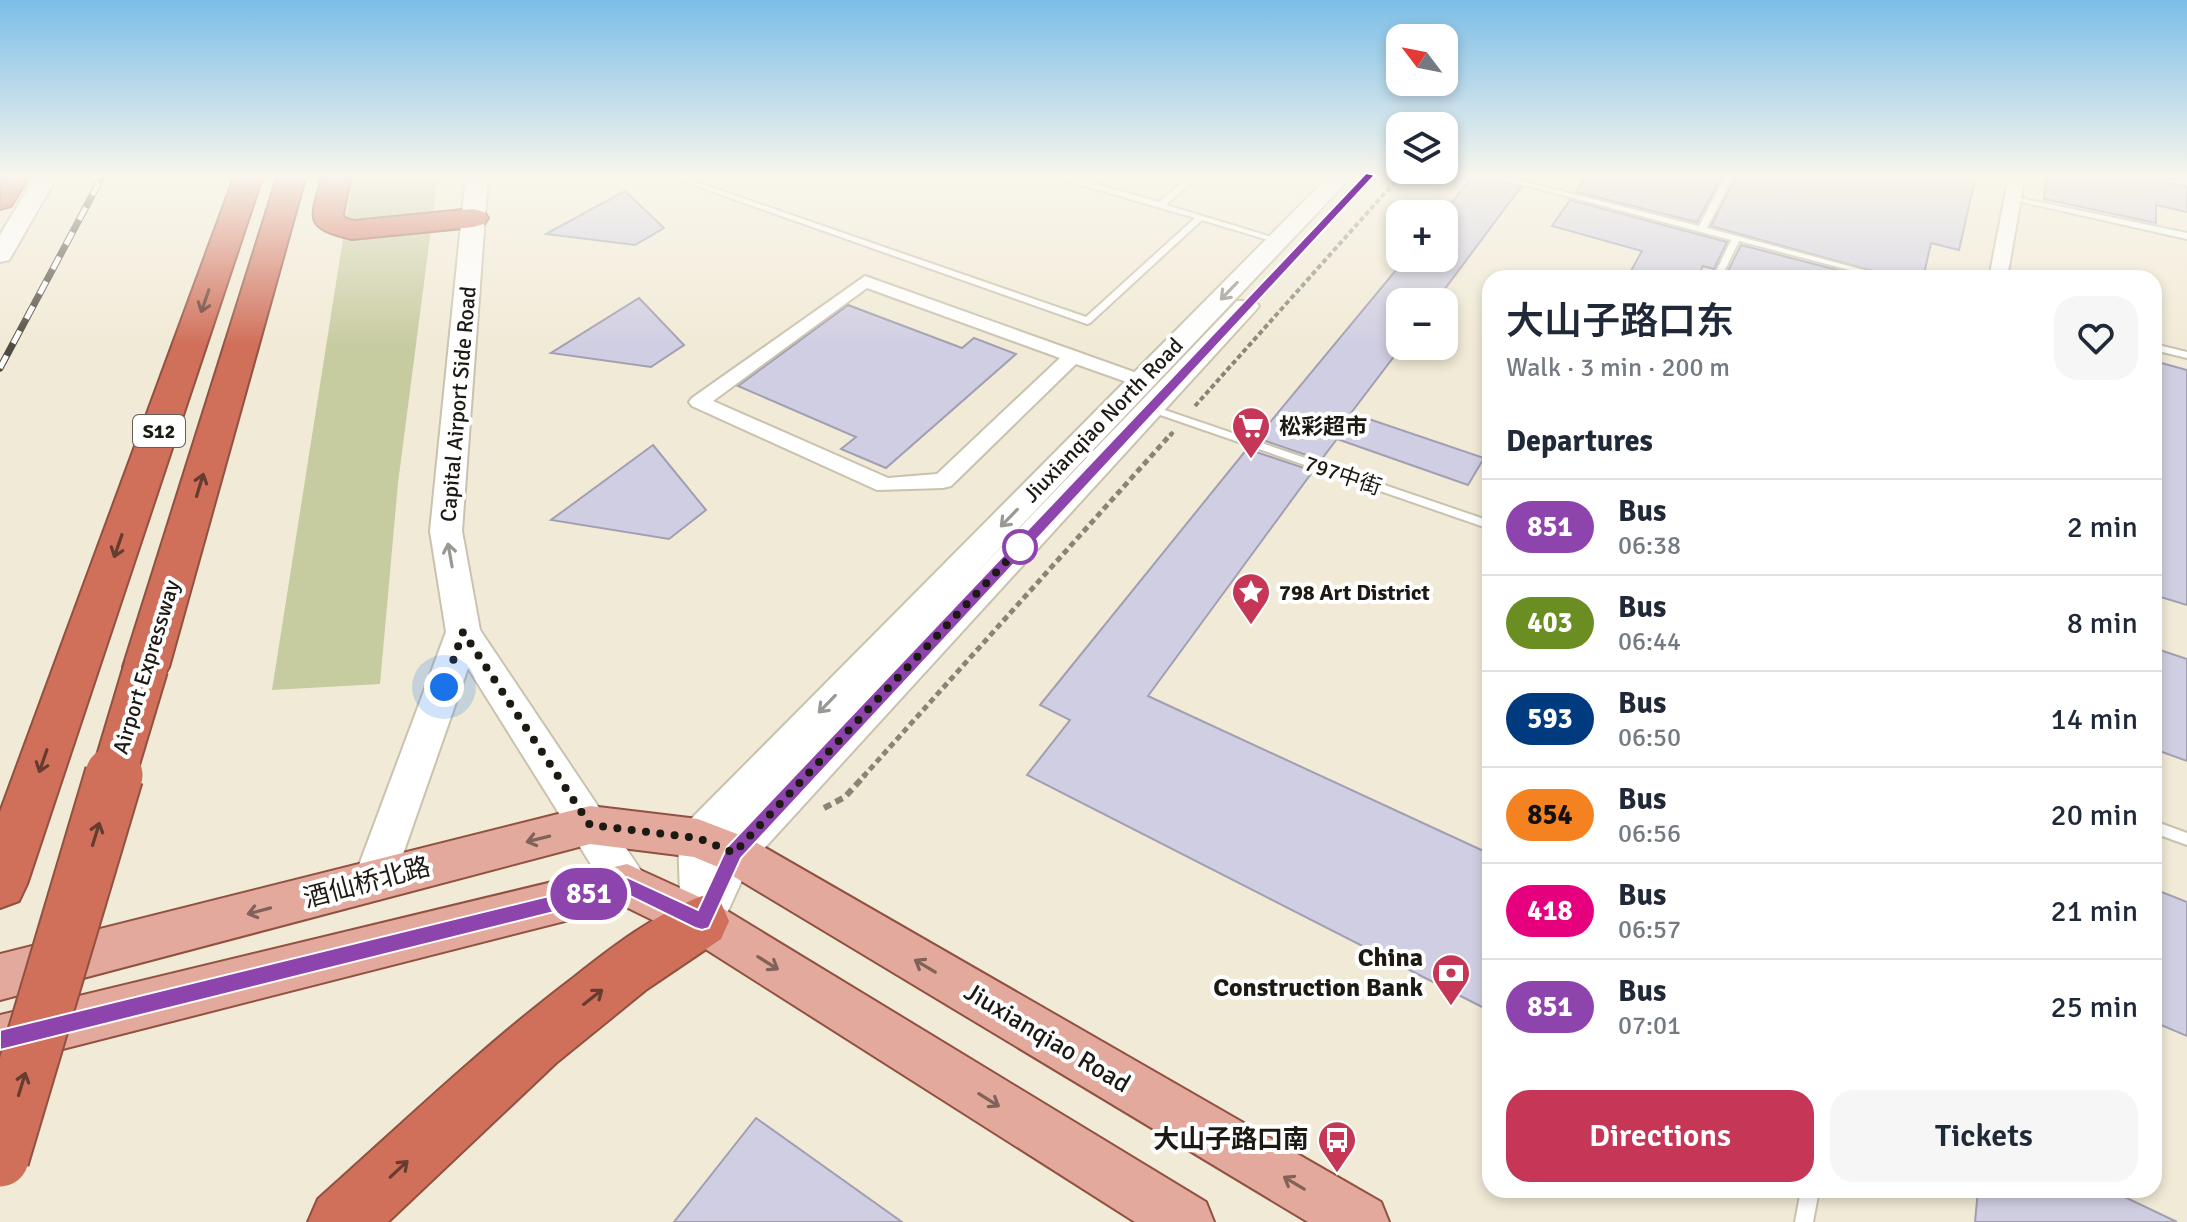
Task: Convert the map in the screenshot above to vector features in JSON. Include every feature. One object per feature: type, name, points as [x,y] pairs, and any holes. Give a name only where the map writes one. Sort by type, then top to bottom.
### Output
[{"type":"highway","name":"S12","points":[[0,884],[229,232]]},
{"type":"highway","name":"Airport Expressway","points":[[0,1158],[275,232]]},
{"type":"highway","points":[[341,1222],[535,1043],[627,970],[702,921]]},
{"type":"main road","name":"酒仙桥北路","points":[[0,977],[590,825],[716,846]]},
{"type":"main road","name":"Jiuxianqiao Road","points":[[716,846],[1361,1222]]},
{"type":"main road","points":[[0,1040],[627,885],[702,921],[1186,1222]]},
{"type":"street","points":[[0,255],[13,232]]},
{"type":"street","name":"Capital Airport Side Road","points":[[463,632],[446,531],[472,232]]},
{"type":"street","name":"Jiuxianqiao North Road","points":[[1146,395],[1286,232]]},
{"type":"street","name":"Jiuxianqiao North Road","points":[[702,921],[716,846],[1146,395],[1312,232]]},
{"type":"street","points":[[2000,270],[2007,232]]},
{"type":"street","points":[[1072,357],[943,481],[885,485],[699,402],[865,281],[1072,357],[1146,395]]},
{"type":"street","points":[[463,632],[627,885]]},
{"type":"street","points":[[374,881],[463,632]]},
{"type":"lane","points":[[832,232],[1087,321],[1185,232]]},
{"type":"lane","points":[[1250,232],[1278,240]]},
{"type":"lane","points":[[1713,232],[1859,270]]},
{"type":"lane","points":[[1721,270],[1736,238]]},
{"type":"lane","points":[[2162,349],[2187,355]]},
{"type":"lane","name":"797中街","points":[[1146,395],[1183,420],[1482,522]]},
{"type":"lane","points":[[2162,830],[2187,839]]},
{"type":"lane","points":[[1804,1222],[1808,1198]]},
{"type":"path","points":[[817,811],[845,797],[1350,232]]},
{"type":"green space","points":[[344,232],[431,232],[398,483],[380,684],[272,690]]},
{"type":"building","points":[[550,232],[657,232],[635,245],[546,234]]},
{"type":"building","points":[[1458,232],[1487,232],[1458,271]]},
{"type":"building","points":[[1574,232],[1690,232],[1727,242],[1714,269],[1703,266],[1701,270],[1631,270],[1642,251]]},
{"type":"building","points":[[1733,232],[1963,232],[1959,250],[1931,243],[1925,270],[1868,270]]},
{"type":"building","points":[[1741,245],[1837,270],[1728,270]]},
{"type":"building","points":[[1394,272],[1457,272],[1445,288],[1386,288],[1386,360],[1391,360],[1351,413],[1482,457],[1468,485],[1337,439],[1321,460],[1257,438]]},
{"type":"building","points":[[639,298],[684,345],[651,367],[551,353]]},
{"type":"building","points":[[848,305],[962,348],[974,338],[1016,354],[886,468],[841,449],[856,437],[738,386]]},
{"type":"building","points":[[2162,363],[2187,370],[2187,605],[2162,597]]},
{"type":"building","points":[[653,445],[706,510],[669,539],[551,520]]},
{"type":"building","points":[[1247,449],[1313,471],[1148,696],[1482,850],[1482,1007],[1027,775],[1070,720],[1040,705]]},
{"type":"building","points":[[2162,651],[2187,659],[2187,761],[2162,752]]},
{"type":"building","points":[[2162,892],[2187,902],[2187,1036],[2162,1025]]},
{"type":"building","points":[[756,1118],[902,1222],[674,1222]]},
{"type":"building","points":[[1977,1198],[2127,1198],[2177,1222],[1975,1222]]},
{"type":"railway","points":[[0,368],[73,232]]},
{"type":"bus line","name":"851","points":[[0,1040],[627,885],[702,921],[734,853],[1317,232]]},
{"type":"place","name":"松彩超市","points":[[1251,460]]},
{"type":"place","name":"798 Art District","points":[[1251,626]]},
{"type":"place","name":"China Construction Bank","points":[[1451,1007]]},
{"type":"place","name":"大山子路口南","points":[[1337,1174]]},
{"type":"route","points":[[444,687],[463,632],[590,825],[698,838],[734,853],[1020,547]]}]
